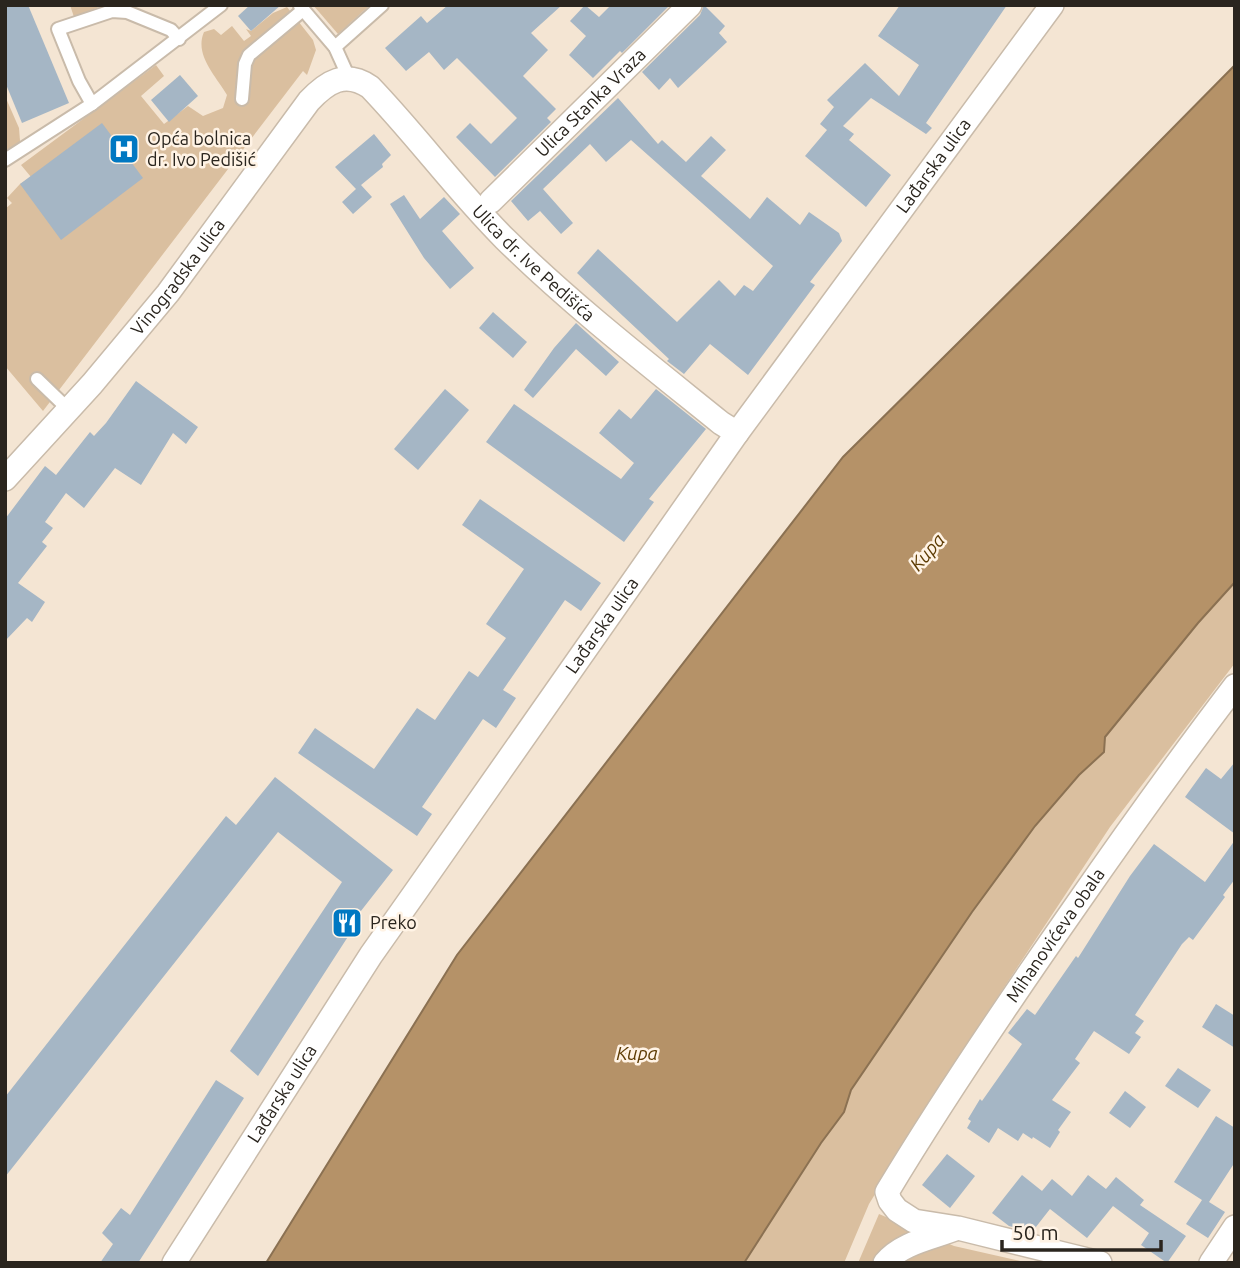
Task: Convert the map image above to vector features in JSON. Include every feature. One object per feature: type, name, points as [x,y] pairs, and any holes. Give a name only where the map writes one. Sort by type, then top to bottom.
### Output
[{"type":"street","name":"Ulica Stanka Vraza","points":[[491,201],[690,5]]},
{"type":"street","name":"Lađarska ulica","points":[[174,1263],[371,955],[737,433],[1052,5]]},
{"type":"street","name":"Ulica dr. Ive Pedišića","points":[[349,78],[370,87],[480,212],[529,261],[631,350],[737,433]]},
{"type":"street","name":"Vinogradska ulica","points":[[5,479],[168,293],[309,101],[326,85],[335,80],[349,78]]},
{"type":"street","name":"Mihanovićeva obala","points":[[958,1228],[915,1221],[897,1210],[887,1192],[930,1120],[1019,987],[1175,764],[1235,686]]},
{"type":"street","points":[[1211,1263],[1235,1227]]},
{"type":"street","points":[[885,1263],[891,1256],[910,1245],[958,1228],[1100,1263]]},
{"type":"lane","points":[[5,160],[92,104],[221,5]]},
{"type":"lane","points":[[335,47],[382,5]]},
{"type":"lane","points":[[242,99],[244,64],[249,55],[301,7],[335,47],[349,78]]},
{"type":"lane","points":[[92,104],[79,81],[58,29],[113,10],[127,12],[171,30],[179,39]]},
{"type":"lane","points":[[37,379],[68,410]]},
{"type":"shaded area","points":[[70,5],[104,5],[74,17]]},
{"type":"shaded area","points":[[313,5],[370,5],[338,34]]},
{"type":"shaded area","name":"Opća bolnica dr. Ivo Pedišić","points":[[287,7],[313,40],[316,50],[307,75],[303,71],[43,411],[5,366],[5,209],[12,203],[7,198],[31,177],[21,165],[156,65],[164,76],[141,96],[164,124],[188,106],[203,116],[223,108],[227,95],[204,57],[204,32],[214,29],[221,35],[232,26],[244,41],[251,36],[246,29],[251,31],[273,13]]},
{"type":"shaded area","points":[[5,96],[19,128],[20,141],[18,146],[5,152]]},
{"type":"shaded area","points":[[1235,322],[1235,663],[1110,827],[970,1039],[869,1204],[844,1263],[554,1263]]},
{"type":"shaded area","points":[[879,1214],[954,1246],[1029,1263],[858,1263]]},
{"type":"water","name":"Kupa","points":[[1235,65],[1235,582],[1105,737],[1104,752],[1079,775],[1035,826],[972,912],[851,1090],[844,1112],[744,1263],[266,1263],[457,955],[843,457]]},
{"type":"building","points":[[5,5],[28,5],[69,103],[22,123],[5,82]]},
{"type":"building","points":[[250,5],[281,5],[251,31],[238,16]]},
{"type":"building","points":[[448,5],[562,5],[531,33],[548,50],[523,76],[556,109],[547,118],[551,122],[495,177],[456,137],[470,123],[491,144],[517,118],[457,58],[444,70],[429,52],[406,71],[385,48],[421,16],[427,23]]},
{"type":"building","points":[[585,5],[599,17],[611,5],[670,5],[593,78],[569,55],[586,36],[570,21]]},
{"type":"building","points":[[704,5],[725,26],[719,33],[727,42],[678,88],[670,78],[659,90],[642,72],[700,15]]},
{"type":"building","points":[[900,5],[1007,5],[926,123],[932,128],[926,134],[871,98],[843,126],[854,134],[849,140],[891,175],[866,207],[805,156],[827,130],[820,124],[834,107],[827,100],[865,63],[899,96],[919,65],[878,36]]},
{"type":"building","points":[[180,75],[198,96],[169,122],[151,100]]},
{"type":"building","points":[[618,98],[658,144],[662,140],[686,162],[711,136],[726,150],[701,176],[750,219],[767,197],[800,225],[809,212],[839,233],[842,241],[810,282],[815,285],[748,375],[710,344],[684,374],[667,361],[669,359],[577,273],[598,249],[677,322],[719,280],[735,296],[744,285],[753,291],[773,266],[631,140],[606,162],[590,144],[543,189],[573,223],[561,234],[540,211],[528,221],[511,201]]},
{"type":"building","points":[[102,123],[143,178],[61,240],[20,184]]},
{"type":"building","points":[[374,134],[391,155],[382,164],[383,167],[361,185],[372,197],[353,214],[342,202],[356,189],[335,167]]},
{"type":"building","points":[[404,195],[420,219],[444,197],[460,214],[442,231],[474,268],[450,289],[424,258],[390,204]]},
{"type":"building","points":[[493,312],[527,342],[513,358],[479,328]]},
{"type":"building","points":[[576,323],[619,362],[606,376],[576,349],[533,398],[524,390]]},
{"type":"building","points":[[136,381],[198,427],[186,444],[173,433],[141,485],[115,468],[84,508],[66,493],[45,522],[53,528],[42,542],[47,546],[18,583],[45,602],[32,622],[27,618],[5,641],[5,519],[45,466],[56,475],[90,432],[94,436],[106,423]]},
{"type":"building","points":[[445,389],[469,410],[418,470],[394,449]]},
{"type":"building","points":[[656,389],[706,429],[649,499],[654,502],[624,542],[486,442],[514,404],[621,479],[634,463],[599,433],[619,409],[631,419]]},
{"type":"building","points":[[480,499],[601,583],[581,611],[565,600],[503,690],[516,698],[496,728],[483,719],[422,807],[432,814],[417,836],[298,753],[315,728],[374,769],[417,708],[435,720],[469,671],[478,677],[506,638],[486,624],[524,569],[462,525]]},
{"type":"building","points":[[1235,762],[1235,834],[1185,797],[1206,768],[1221,779]]},
{"type":"building","points":[[275,777],[393,870],[357,916],[360,918],[258,1076],[230,1051],[342,882],[278,832],[5,1177],[5,1097],[226,816],[236,825]]},
{"type":"building","points":[[1235,840],[1235,879],[1193,940],[1189,937],[1182,944],[1135,1015],[1144,1021],[1135,1033],[1141,1037],[1129,1054],[1094,1031],[1075,1059],[1080,1063],[1052,1100],[1071,1112],[1058,1130],[1060,1132],[1050,1148],[1023,1133],[1018,1141],[998,1128],[989,1143],[967,1128],[971,1121],[968,1119],[980,1099],[982,1101],[1022,1044],[1008,1033],[1027,1009],[1035,1015],[1076,956],[1078,958],[1130,876],[1154,844],[1205,882]]},
{"type":"building","points":[[1216,1004],[1235,1016],[1235,1048],[1202,1027]]},
{"type":"building","points":[[1178,1068],[1211,1090],[1198,1108],[1165,1086]]},
{"type":"building","points":[[216,1080],[244,1098],[138,1263],[100,1263],[113,1244],[102,1233],[121,1208],[130,1215]]},
{"type":"building","points":[[1125,1091],[1146,1107],[1130,1128],[1109,1113]]},
{"type":"building","points":[[1216,1116],[1235,1128],[1235,1162],[1209,1202],[1225,1212],[1208,1238],[1186,1224],[1202,1200],[1174,1182]]},
{"type":"building","points":[[947,1154],[975,1176],[950,1208],[922,1185]]},
{"type":"building","points":[[1022,1175],[1042,1191],[1052,1179],[1072,1196],[1088,1175],[1106,1189],[1116,1177],[1144,1200],[1140,1205],[1186,1236],[1167,1263],[1141,1245],[1149,1233],[1113,1206],[1087,1238],[1050,1209],[1032,1232],[1009,1226],[992,1213]]},
{"type":"place","name":"Opća bolnica dr. Ivo Pedišić","points":[[124,149]]},
{"type":"place","name":"Preko","points":[[347,923]]}]
